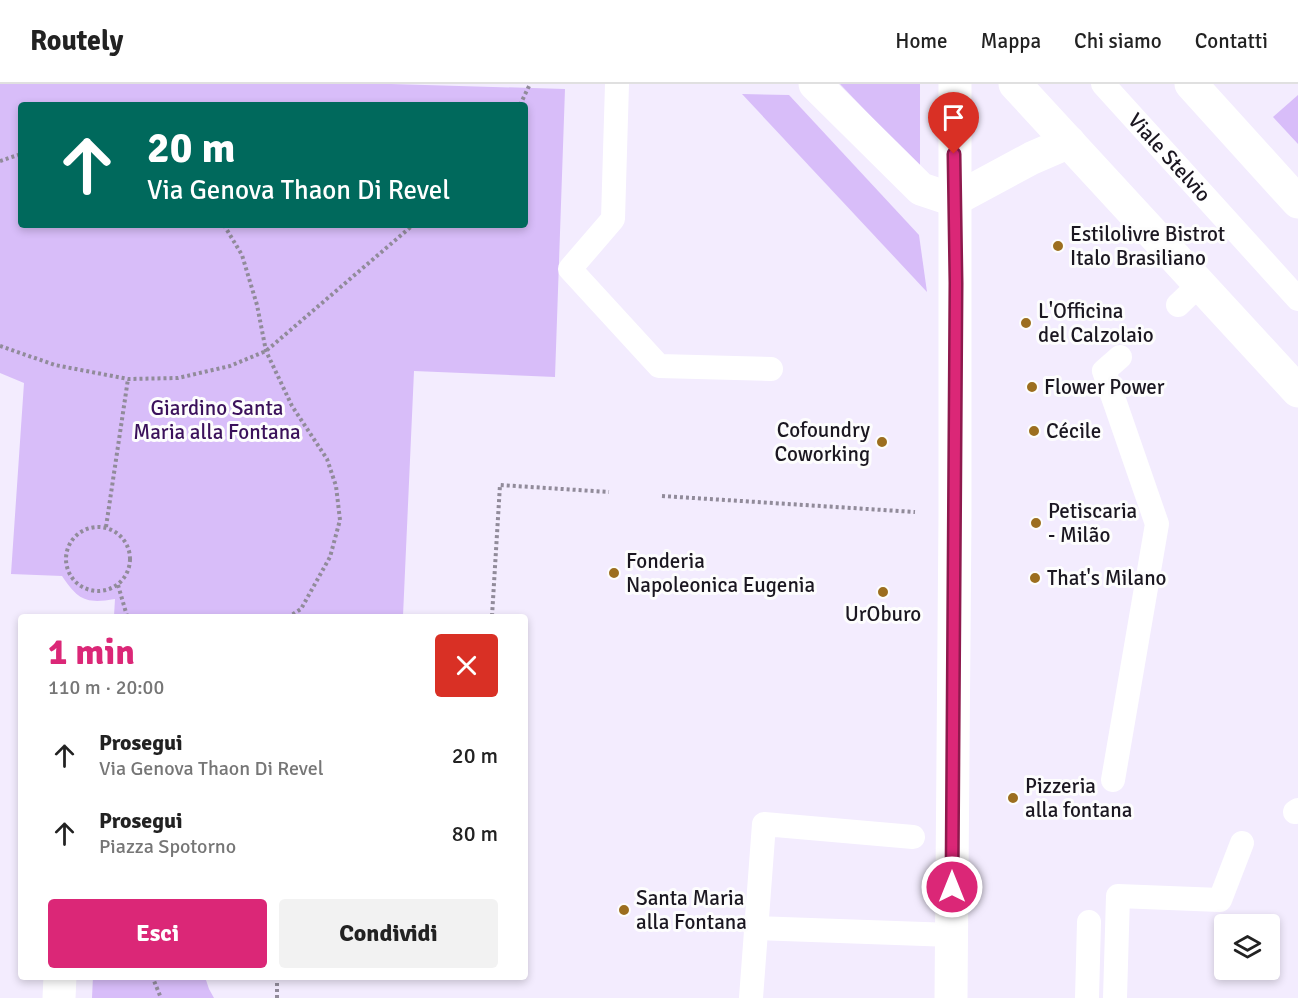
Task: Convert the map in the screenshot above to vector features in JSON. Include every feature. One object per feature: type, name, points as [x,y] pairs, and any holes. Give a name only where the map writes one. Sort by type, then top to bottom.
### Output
[{"type":"street","points":[[814,84],[921,189],[954,200],[1032,158],[1069,142]]},
{"type":"street","points":[[951,998],[955,514],[955,84]]},
{"type":"street","points":[[1015,84],[1069,142],[1189,294],[1298,391]]},
{"type":"street","points":[[1191,84],[1298,202]]},
{"type":"street","points":[[59,998],[60,980]]},
{"type":"lane","points":[[617,84],[613,219],[570,269],[659,366],[771,369]]},
{"type":"lane","name":"Viale Stelvio","points":[[1108,90],[1298,299]]},
{"type":"lane","points":[[1113,780],[1157,524],[1104,371],[1120,357]]},
{"type":"lane","points":[[751,998],[764,824],[913,837]]},
{"type":"lane","points":[[1116,998],[1118,896],[1220,900],[1242,843]]},
{"type":"lane","points":[[1087,998],[1089,922]]},
{"type":"lane","points":[[755,928],[952,935]]},
{"type":"path","points":[[521,102],[530,84]]},
{"type":"path","points":[[0,160],[18,155]]},
{"type":"path","points":[[226,228],[242,255],[257,305],[266,351],[292,406],[327,459],[336,486],[339,520],[330,557],[301,609],[293,614]]},
{"type":"path","points":[[0,346],[56,365],[128,379],[177,378],[230,366],[266,351],[410,228]]},
{"type":"path","points":[[106,527],[128,379]]},
{"type":"path","points":[[492,614],[500,485],[609,492]]},
{"type":"path","points":[[662,496],[955,514]]},
{"type":"path","points":[[92,527],[106,527],[119,534],[128,545],[131,560],[128,574],[118,585],[105,591],[90,591],[77,584],[69,572],[66,558],[69,544],[79,532],[92,527]]},
{"type":"path","points":[[118,585],[126,614]]},
{"type":"path","points":[[154,980],[161,998]]},
{"type":"path","points":[[277,980],[277,998]]},
{"type":"green space","name":"Giardino Santa Maria alla Fontana","points":[[0,84],[391,84],[565,89],[555,377],[414,371],[403,614],[114,614],[115,599],[97,601],[84,598],[73,590],[62,576],[11,574],[24,383],[0,373]]},
{"type":"green space","points":[[840,84],[920,84],[920,168]]},
{"type":"green space","points":[[742,94],[789,95],[919,235],[927,292]]},
{"type":"green space","points":[[1298,95],[1298,144],[1273,117]]},
{"type":"green space","points":[[93,980],[206,980],[214,998],[92,998]]},
{"type":"place","name":"Estilolivre Bistrot Italo Brasiliano","points":[[1058,246]]},
{"type":"place","name":"L'Officina del Calzolaio","points":[[1026,323]]},
{"type":"place","name":"Flower Power","points":[[1032,387]]},
{"type":"place","name":"Cécile","points":[[1034,431]]},
{"type":"place","name":"Cofoundry Coworking","points":[[882,442]]},
{"type":"place","name":"Petiscaria - Milão","points":[[1036,523]]},
{"type":"place","name":"Fonderia Napoleonica Eugenia","points":[[614,573]]},
{"type":"place","name":"That's Milano","points":[[1035,578]]},
{"type":"place","name":"UrOburo","points":[[883,592]]},
{"type":"place","name":"Pizzeria alla fontana","points":[[1013,798]]},
{"type":"place","name":"Santa Maria alla Fontana","points":[[624,910]]},
{"type":"route","points":[[952,887],[956,283],[954,154]]}]
